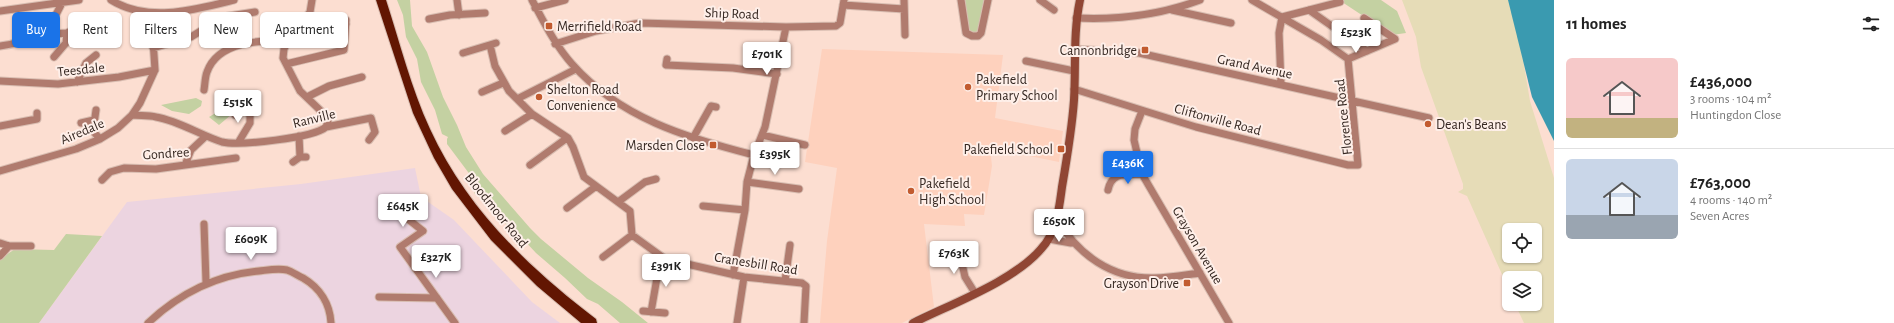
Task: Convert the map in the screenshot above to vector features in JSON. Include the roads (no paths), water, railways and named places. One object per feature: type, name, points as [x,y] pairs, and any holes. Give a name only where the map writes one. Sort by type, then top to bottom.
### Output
[{"type":"highway","name":"Bloodmoor Road","points":[[381,0],[425,128],[458,188],[498,239],[536,279],[591,323]]},
{"type":"main road","points":[[914,323],[1009,276],[1041,250],[1049,239],[1057,219],[1066,162],[1074,89],[1076,18],[1080,0]]},
{"type":"street","points":[[28,6],[33,0]]},
{"type":"street","points":[[0,11],[79,0]]},
{"type":"street","points":[[110,0],[117,6],[131,11],[146,12]]},
{"type":"street","points":[[168,12],[234,0]]},
{"type":"street","points":[[310,12],[312,0]]},
{"type":"street","points":[[457,0],[459,15]]},
{"type":"street","points":[[532,0],[555,44],[576,69],[602,94],[632,114],[658,126],[693,138],[754,155]]},
{"type":"street","points":[[535,8],[565,0]]},
{"type":"street","points":[[904,0],[905,35]]},
{"type":"street","points":[[961,0],[966,33],[972,36],[978,36],[982,33],[988,0]]},
{"type":"street","points":[[1040,0],[1054,10]]},
{"type":"street","points":[[1076,18],[1132,15],[1172,10],[1200,0]]},
{"type":"street","name":"Florence Road","points":[[1252,0],[1321,40],[1348,59],[1359,162],[1358,165]]},
{"type":"street","points":[[844,2],[904,9]]},
{"type":"street","name":"Ship Road","points":[[555,44],[596,30],[640,23],[786,27],[836,26],[840,23],[844,2]]},
{"type":"street","points":[[1281,84],[1279,33],[1282,17],[1340,2]]},
{"type":"street","points":[[58,12],[62,3]]},
{"type":"street","points":[[1172,10],[1231,23]]},
{"type":"street","points":[[1309,10],[1367,51]]},
{"type":"street","points":[[191,37],[222,16],[255,12]]},
{"type":"street","points":[[430,20],[482,12]]},
{"type":"street","points":[[1348,59],[1395,39],[1364,18]]},
{"type":"street","points":[[733,275],[745,210],[747,182],[754,155],[762,135],[777,74],[786,27]]},
{"type":"street","points":[[54,57],[66,42],[67,33],[60,33]]},
{"type":"street","points":[[204,90],[207,71],[212,64],[229,50],[260,40]]},
{"type":"street","points":[[0,46],[12,44]]},
{"type":"street","points":[[463,53],[493,44],[495,68],[503,83],[532,114],[567,138],[572,144],[580,171],[595,187],[630,211],[632,216],[632,235],[603,257]]},
{"type":"street","name":"Airedale","points":[[0,171],[76,149],[100,139],[118,128],[132,115],[140,103],[154,70],[153,48]]},
{"type":"street","points":[[284,48],[283,58],[300,91],[322,112],[328,121],[326,127]]},
{"type":"street","points":[[286,64],[347,50],[347,48]]},
{"type":"street","name":"Grand Avenue","points":[[1074,49],[1139,53],[1429,118]]},
{"type":"street","points":[[60,50],[68,50]]},
{"type":"street","points":[[77,82],[86,59],[96,55]]},
{"type":"street","points":[[1026,61],[1074,71]]},
{"type":"street","points":[[666,65],[733,68],[777,74]]},
{"type":"street","points":[[517,99],[576,69]]},
{"type":"street","name":"Teesdale","points":[[0,81],[58,84],[119,77],[154,70]]},
{"type":"street","points":[[307,97],[329,86],[351,83],[362,77]]},
{"type":"street","points":[[4,87],[10,82]]},
{"type":"street","points":[[482,92],[503,83]]},
{"type":"street","name":"Cliftonville Road","points":[[1074,89],[1196,127],[1348,165],[1358,165]]},
{"type":"street","points":[[693,138],[713,107],[703,105]]},
{"type":"street","points":[[235,115],[241,107],[250,115],[250,123],[238,143]]},
{"type":"street","points":[[96,110],[93,131],[100,139]]},
{"type":"street","name":"Grayson Avenue","points":[[1142,110],[1135,129],[1134,140],[1142,174],[1229,323]]},
{"type":"street","points":[[505,131],[532,114]]},
{"type":"street","name":"Ranville","points":[[132,115],[156,117],[223,142],[238,143],[299,136],[320,131],[326,127],[371,118],[378,142]]},
{"type":"street","points":[[0,126],[38,118]]},
{"type":"street","points":[[81,123],[94,120]]},
{"type":"street","points":[[369,140],[375,132]]},
{"type":"street","points":[[762,135],[805,145]]},
{"type":"street","points":[[185,165],[191,150],[206,136]]},
{"type":"street","points":[[293,162],[303,157],[299,136]]},
{"type":"street","points":[[529,165],[567,138]]},
{"type":"street","name":"Gondree","points":[[102,180],[109,171],[124,168],[156,169],[185,165],[224,164],[236,158]]},
{"type":"street","points":[[1108,190],[1110,181],[1116,176],[1142,174]]},
{"type":"street","points":[[618,202],[645,182],[656,179]]},
{"type":"street","points":[[747,182],[799,189]]},
{"type":"street","points":[[567,208],[595,187]]},
{"type":"street","points":[[703,206],[745,210]]},
{"type":"street","points":[[394,208],[423,232],[400,247],[455,323]]},
{"type":"street","points":[[1057,219],[1071,243],[1089,258],[1121,273],[1139,277],[1200,273]]},
{"type":"street","points":[[204,224],[206,282]]},
{"type":"street","name":"Cranesbill Road","points":[[632,235],[665,259],[744,277],[802,283],[806,286],[804,323]]},
{"type":"street","points":[[1049,239],[1071,243]]},
{"type":"street","points":[[0,243],[9,246],[30,246]]},
{"type":"street","points":[[785,281],[790,245]]},
{"type":"street","points":[[0,256],[9,246]]},
{"type":"street","points":[[958,246],[965,277],[975,293]]},
{"type":"street","points":[[665,259],[658,272],[647,311],[665,313]]},
{"type":"street","points":[[148,323],[172,302],[206,282],[246,271],[286,269],[312,284],[318,290],[329,308],[332,323]]},
{"type":"street","points":[[737,323],[744,277]]},
{"type":"street","points":[[380,297],[437,298]]},
{"type":"water","points":[[1508,0],[1554,0],[1554,141],[1532,97]]},
{"type":"place","name":"Merrifield Road","points":[[549,26]]},
{"type":"place","name":"Cannonbridge","points":[[1145,50]]},
{"type":"place","name":"Pakefield Primary School","points":[[968,87]]},
{"type":"place","name":"Shelton Road Convenience","points":[[539,97]]},
{"type":"place","name":"Dean's Beans","points":[[1428,124]]},
{"type":"place","name":"Marsden Close","points":[[713,145]]},
{"type":"place","name":"Pakefield School","points":[[1061,149]]},
{"type":"place","name":"Pakefield High School","points":[[911,191]]},
{"type":"place","name":"Grayson Drive","points":[[1187,283]]}]
